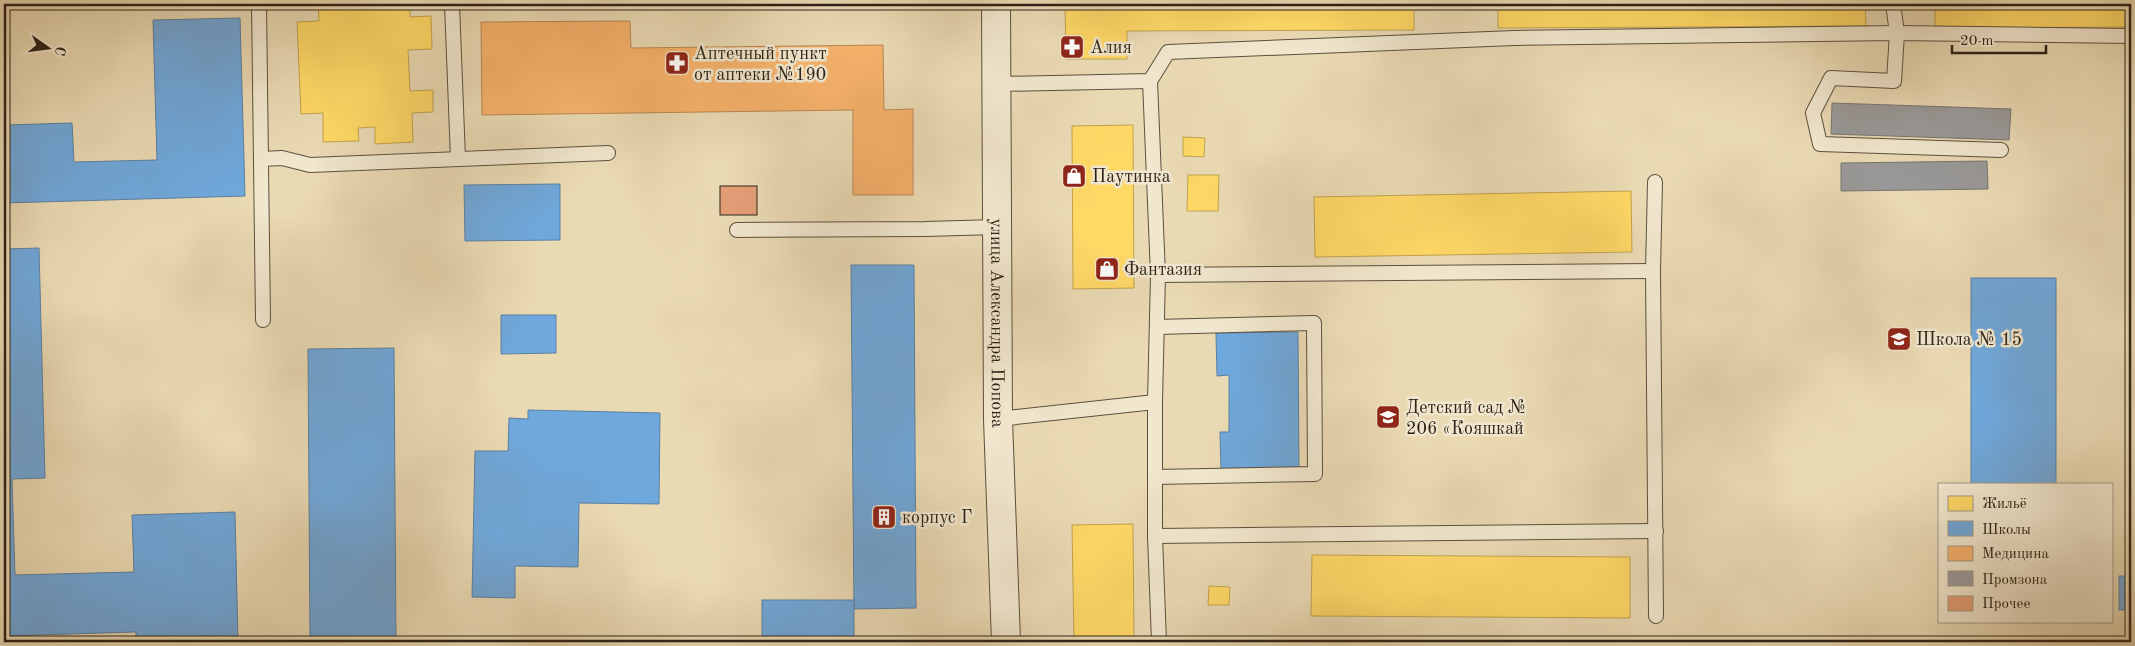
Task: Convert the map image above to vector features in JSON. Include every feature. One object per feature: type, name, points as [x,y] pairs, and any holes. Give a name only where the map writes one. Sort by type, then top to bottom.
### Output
[{"type":"street","name":"улица Александра Попова","points":[[996,4],[998,419],[1006,642]]},
{"type":"lane","points":[[259,4],[263,320]]},
{"type":"lane","points":[[452,4],[458,159]]},
{"type":"lane","points":[[1893,4],[1897,33],[1894,81],[1831,78],[1813,113],[1820,144],[2001,150]]},
{"type":"lane","points":[[1159,642],[1155,536],[1155,402],[1158,275],[1150,81],[1168,52],[1461,39],[1897,33],[2131,36]]},
{"type":"lane","points":[[997,84],[1150,81]]},
{"type":"lane","points":[[261,159],[282,158],[310,165],[608,153]]},
{"type":"lane","points":[[1655,182],[1653,271],[1656,616]]},
{"type":"lane","points":[[736,230],[925,229],[997,226]]},
{"type":"lane","points":[[1158,275],[1653,271]]},
{"type":"lane","points":[[1155,478],[1315,474],[1314,323],[1157,327]]},
{"type":"lane","points":[[998,419],[1155,402]]},
{"type":"lane","points":[[1155,536],[1656,531]]},
{"type":"building: Жильё","points":[[318,4],[410,4],[410,17],[431,16],[432,49],[408,50],[410,91],[433,90],[433,112],[412,113],[413,142],[375,144],[375,127],[358,128],[359,141],[323,142],[323,113],[301,114],[297,22],[319,21]]},
{"type":"building: Жильё","points":[[1065,4],[1414,4],[1414,30],[1127,31],[1127,59],[1066,59]]},
{"type":"building: Жильё","points":[[1498,4],[1865,4],[1866,26],[1498,28]]},
{"type":"building: Жильё","points":[[1935,4],[2131,4],[2131,27],[1935,28]]},
{"type":"building: Жильё","points":[[1133,125],[1134,288],[1073,289],[1072,126]]},
{"type":"building: Жильё","points":[[1183,137],[1205,138],[1204,157],[1183,156]]},
{"type":"building: Жильё","points":[[1188,175],[1219,175],[1218,211],[1187,211]]},
{"type":"building: Жильё","points":[[1631,191],[1632,252],[1315,257],[1314,197]]},
{"type":"building: Жильё","points":[[1133,524],[1134,642],[1074,642],[1072,525]]},
{"type":"building: Жильё","points":[[1312,555],[1630,557],[1630,618],[1311,616]]},
{"type":"building: Жильё","points":[[1209,586],[1230,587],[1229,605],[1208,605]]},
{"type":"building: Школы","points":[[240,18],[245,196],[4,203],[4,125],[72,123],[74,162],[157,160],[153,20]]},
{"type":"building: Школы","points":[[560,184],[560,240],[465,241],[464,185]]},
{"type":"building: Школы","points":[[39,248],[45,478],[12,479],[15,575],[134,572],[132,515],[235,512],[238,642],[136,642],[136,632],[4,636],[4,249]]},
{"type":"building: Школы","name":"корпус Г","points":[[851,265],[914,265],[916,608],[854,609]]},
{"type":"building: Школы","points":[[1971,278],[2056,278],[2056,483],[1971,483]]},
{"type":"building: Школы","points":[[501,315],[556,315],[556,353],[501,354]]},
{"type":"building: Школы","points":[[1298,332],[1299,469],[1221,470],[1220,432],[1229,432],[1229,375],[1217,376],[1216,333]]},
{"type":"building: Школы","points":[[394,348],[396,642],[310,642],[308,349]]},
{"type":"building: Школы","points":[[528,410],[660,413],[659,504],[579,503],[578,567],[515,566],[515,598],[472,597],[475,451],[508,451],[509,418],[528,419]]},
{"type":"building: Школы","points":[[2119,576],[2131,576],[2131,610],[2119,610]]},
{"type":"building: Школы","points":[[762,600],[854,600],[854,642],[762,642]]},
{"type":"building: Медицина","points":[[630,21],[631,48],[883,45],[884,110],[913,109],[913,195],[853,195],[853,110],[482,115],[481,22]]},
{"type":"building: Промзона","points":[[1832,103],[2011,109],[2009,140],[1831,134]]},
{"type":"building: Промзона","points":[[1987,161],[1988,189],[1841,191],[1841,163]]},
{"type":"building: Прочее","points":[[720,186],[757,186],[757,215],[720,215]]},
{"type":"place","name":"Алия","points":[[1072,47]]},
{"type":"place","name":"Аптечный пункт от аптеки №190","points":[[677,63]]},
{"type":"place","name":"Паутинка","points":[[1074,176]]},
{"type":"place","name":"Фантазия","points":[[1107,269]]},
{"type":"place","name":"Школа № 15","points":[[1899,339]]},
{"type":"place","name":"Детский сад № 206 «Кояшкай","points":[[1388,417]]},
{"type":"place","name":"корпус Г","points":[[884,517]]}]
